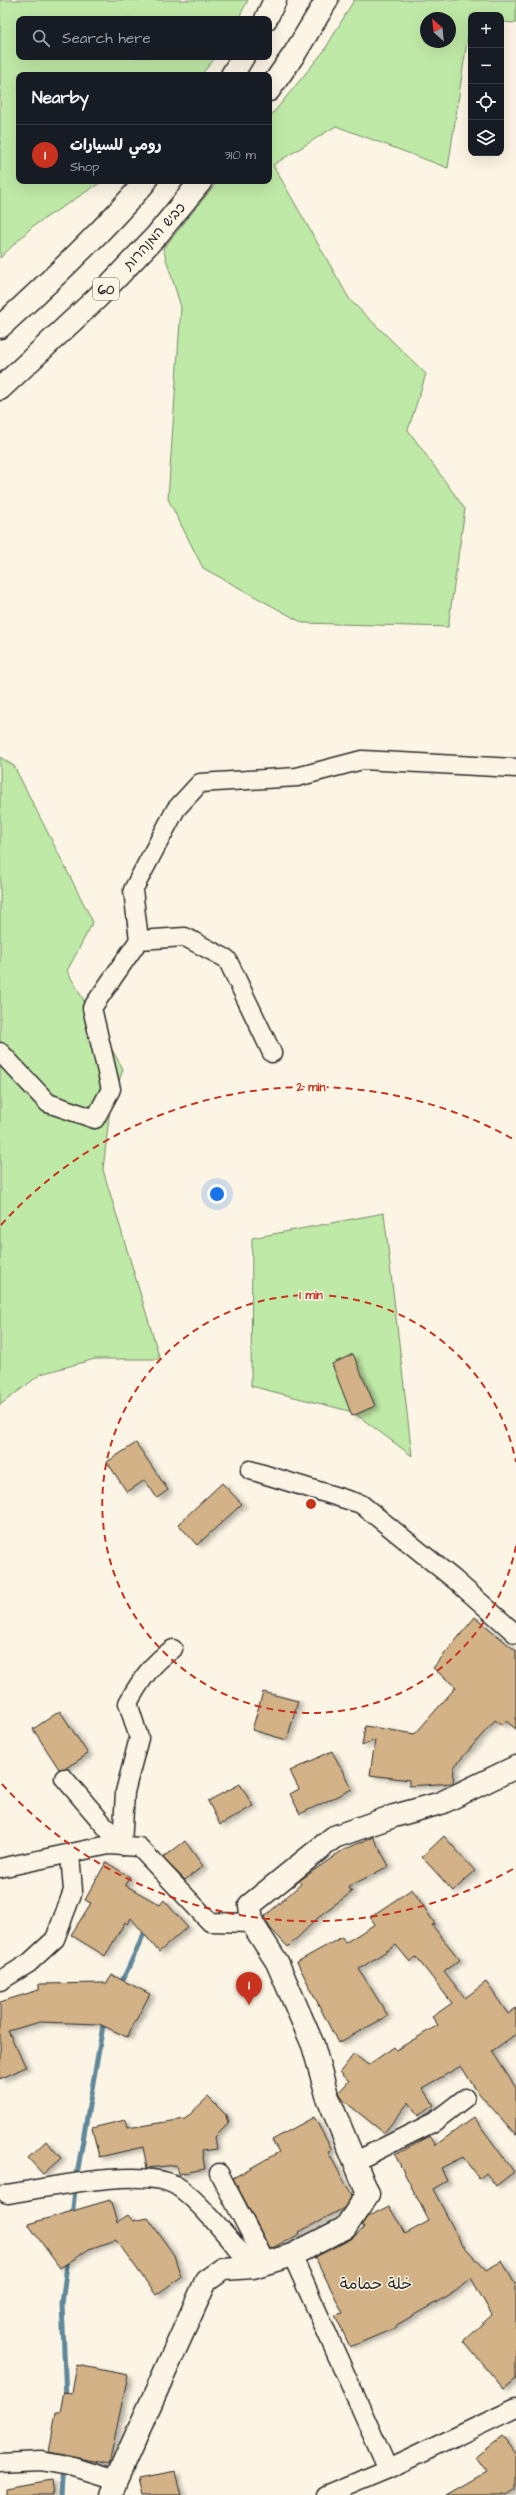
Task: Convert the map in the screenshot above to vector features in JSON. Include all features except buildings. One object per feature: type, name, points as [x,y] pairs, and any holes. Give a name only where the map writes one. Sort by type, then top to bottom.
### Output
[{"type":"main road","points":[[267,16],[275,0]]},
{"type":"main road","points":[[272,86],[295,54],[328,0]]},
{"type":"main road","points":[[234,72],[241,60]]},
{"type":"main road","points":[[0,327],[53,279],[119,212],[143,184]]},
{"type":"main road","name":"כביש המנהרות","points":[[0,389],[98,297],[157,236],[199,184]]},
{"type":"main road","points":[[114,2487],[206,2281],[223,2269],[259,2265],[292,2255],[345,2228],[368,2194],[327,2095],[313,2045],[277,1962],[252,1923],[250,1905],[334,1837],[394,1816],[441,1803],[516,1767]]},
{"type":"street","points":[[0,1052],[48,1103],[95,1120],[110,1089],[92,1008],[139,940],[132,890],[176,809],[200,783],[296,777],[362,760],[516,768]]},
{"type":"street","points":[[139,940],[185,937],[227,959],[272,1053]]},
{"type":"street","points":[[250,1470],[361,1504],[455,1580],[516,1634]]},
{"type":"street","points":[[122,1846],[125,1792],[139,1738],[128,1703],[139,1684],[158,1660],[173,1649]]},
{"type":"street","points":[[64,1778],[122,1846]]},
{"type":"street","points":[[0,1868],[109,1845],[139,1847],[210,1922],[252,1923]]},
{"type":"street","points":[[0,1981],[30,1963],[55,1939],[73,1891],[70,1853]]},
{"type":"street","points":[[354,2162],[434,2122],[465,2098]]},
{"type":"street","points":[[218,2173],[259,2265]]},
{"type":"street","points":[[7,2194],[107,2179],[148,2178],[175,2185],[259,2265]]},
{"type":"street","points":[[292,2255],[388,2469]]},
{"type":"street","points":[[326,2495],[388,2469],[516,2408]]},
{"type":"street","points":[[0,2463],[41,2461],[74,2467],[114,2487]]},
{"type":"green space","points":[[0,0],[248,0],[240,16],[16,16],[16,60],[214,60],[204,72],[16,72],[16,184],[98,184],[33,226],[0,258]]},
{"type":"green space","points":[[354,0],[516,0],[516,23],[504,22],[504,12],[468,12],[468,35],[448,168],[336,126],[273,165],[350,300],[426,374],[408,430],[465,509],[448,627],[303,623],[203,568],[168,499],[181,307],[163,249],[216,184],[272,184],[272,114],[324,51]]},
{"type":"green space","points":[[0,757],[14,766],[93,922],[67,971],[123,1069],[110,1108],[103,1170],[160,1359],[95,1359],[41,1374],[0,1405]]},
{"type":"green space","points":[[384,1213],[412,1456],[353,1412],[251,1386],[252,1238]]},
{"type":"waterway","points":[[120,1986],[147,1927]]},
{"type":"waterway","points":[[72,2218],[76,2180],[104,2020]]},
{"type":"waterway","points":[[66,2399],[62,2304],[68,2257]]},
{"type":"waterway","points":[[61,2495],[64,2449]]},
{"type":"place","name":"رومي للسيارات","points":[[249,2005]]},
{"type":"district","name":"خلة حمامة","points":[[376,2283]]}]
